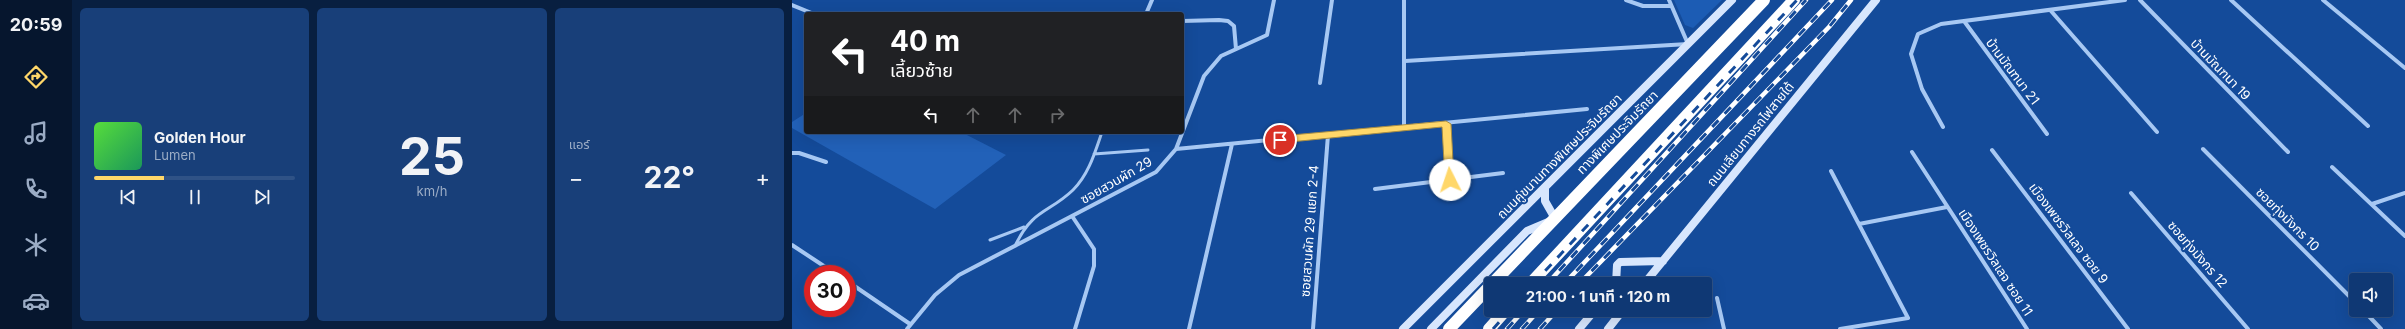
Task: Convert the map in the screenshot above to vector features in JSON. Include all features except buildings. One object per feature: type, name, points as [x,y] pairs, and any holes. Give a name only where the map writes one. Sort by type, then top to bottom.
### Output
[{"type":"highway","name":"ทางพิเศษประจิมรัถยา","points":[[1500,277],[1764,0]]},
{"type":"highway","points":[[1537,277],[1794,0]]},
{"type":"highway","name":"ทางพิเศษประจิมรัถยา","points":[[1449,329],[1484,293]]},
{"type":"highway","points":[[1489,329],[1500,317]]},
{"type":"main road","name":"ถนนคู่ขนานทางพิเศษประจิมรัถยา","points":[[1403,329],[1732,0]]},
{"type":"main road","name":"ถนนเลียบทางรถไฟสายใต้","points":[[1650,277],[1876,0]]},
{"type":"main road","points":[[1431,329],[1527,231],[1553,220],[1553,215],[1545,201],[1545,188]]},
{"type":"main road","points":[[1616,277],[1617,265],[1620,262],[1663,260]]},
{"type":"main road","points":[[1579,329],[1589,317]]},
{"type":"main road","points":[[1608,329],[1617,317]]},
{"type":"street","points":[[1147,12],[1152,0]]},
{"type":"street","name":"ซอยสวนผัก 29","points":[[1184,129],[1204,76],[1221,56],[1267,35],[1274,0]]},
{"type":"street","points":[[1320,83],[1332,0]]},
{"type":"street","points":[[1404,0],[1404,128]]},
{"type":"street","points":[[1626,0],[1637,5],[1651,7],[1671,6]]},
{"type":"street","points":[[1405,61],[1688,44],[1669,0]]},
{"type":"street","points":[[1943,127],[1922,89],[1911,54],[1918,34],[1941,24],[2051,11],[2125,0]]},
{"type":"street","name":"บ้านมัณฑนา 19","points":[[2140,0],[2288,152]]},
{"type":"street","points":[[2231,0],[2368,126]]},
{"type":"street","points":[[2323,0],[2405,68]]},
{"type":"street","points":[[792,5],[809,12]]},
{"type":"street","points":[[2051,11],[2157,132]]},
{"type":"street","points":[[1184,21],[1228,22],[1234,26],[1236,49]]},
{"type":"street","name":"บ้านมัณฑนา 21","points":[[1964,21],[2047,134]]},
{"type":"street","points":[[1176,150],[1587,110]]},
{"type":"street","points":[[1446,124],[1450,180]]},
{"type":"street","name":"ซอยสวนผัก 29","points":[[909,327],[935,295],[959,275],[1156,172],[1176,150],[1182,134]]},
{"type":"street","name":"ซอยสวนผัก 29 แยก 2-4","points":[[1313,329],[1328,135]]},
{"type":"street","points":[[1189,329],[1232,144]]},
{"type":"street","name":"ซอยทุ่งมังกร 10","points":[[2203,149],[2349,296]]},
{"type":"street","name":"เมืองเพชรวิลเลจ ซอย 9","points":[[1992,150],[2128,329]]},
{"type":"street","name":"เมืองเพชรวิลเลจ ซอย 11","points":[[1912,152],[2027,329]]},
{"type":"street","points":[[792,153],[799,153],[826,162]]},
{"type":"street","points":[[2332,167],[2405,236]]},
{"type":"street","points":[[1831,170],[1908,318],[1840,329]]},
{"type":"street","points":[[1375,189],[1503,173]]},
{"type":"street","name":"ซอยทุ่งมังกร 12","points":[[2131,193],[2248,329]]},
{"type":"street","points":[[2372,204],[2405,193]]},
{"type":"street","name":"เมืองเพชรวิลเลจ ซอย 11","points":[[1859,224],[1947,207]]},
{"type":"street","points":[[1072,216],[1094,249],[1095,256],[1092,275],[1075,329]]},
{"type":"street","points":[[792,244],[823,265]]},
{"type":"street","points":[[856,288],[909,327]]},
{"type":"street","points":[[1717,298],[1724,329]]},
{"type":"street","points":[[2370,317],[2382,329]]},
{"type":"lane","points":[[1016,244],[1024,227],[1033,215],[1061,200],[1074,189],[1086,174],[1101,134]]},
{"type":"lane","points":[[1094,154],[1148,150]]},
{"type":"lane","points":[[990,240],[1024,227]]},
{"type":"shaded area","points":[[1674,0],[1722,0],[1693,28],[1685,25]]},
{"type":"railway","points":[[1540,277],[1797,0]]},
{"type":"railway","points":[[1553,277],[1806,0]]},
{"type":"railway","points":[[1571,277],[1832,0]]},
{"type":"railway","points":[[1586,277],[1829,27],[1851,0]]},
{"type":"railway","points":[[1493,329],[1504,317]]},
{"type":"railway","points":[[1507,329],[1518,317]]},
{"type":"railway","points":[[1522,329],[1533,317]]},
{"type":"railway","points":[[1540,329],[1551,317]]},
{"type":"route","points":[[1280,140],[1446,124],[1450,180]]}]
